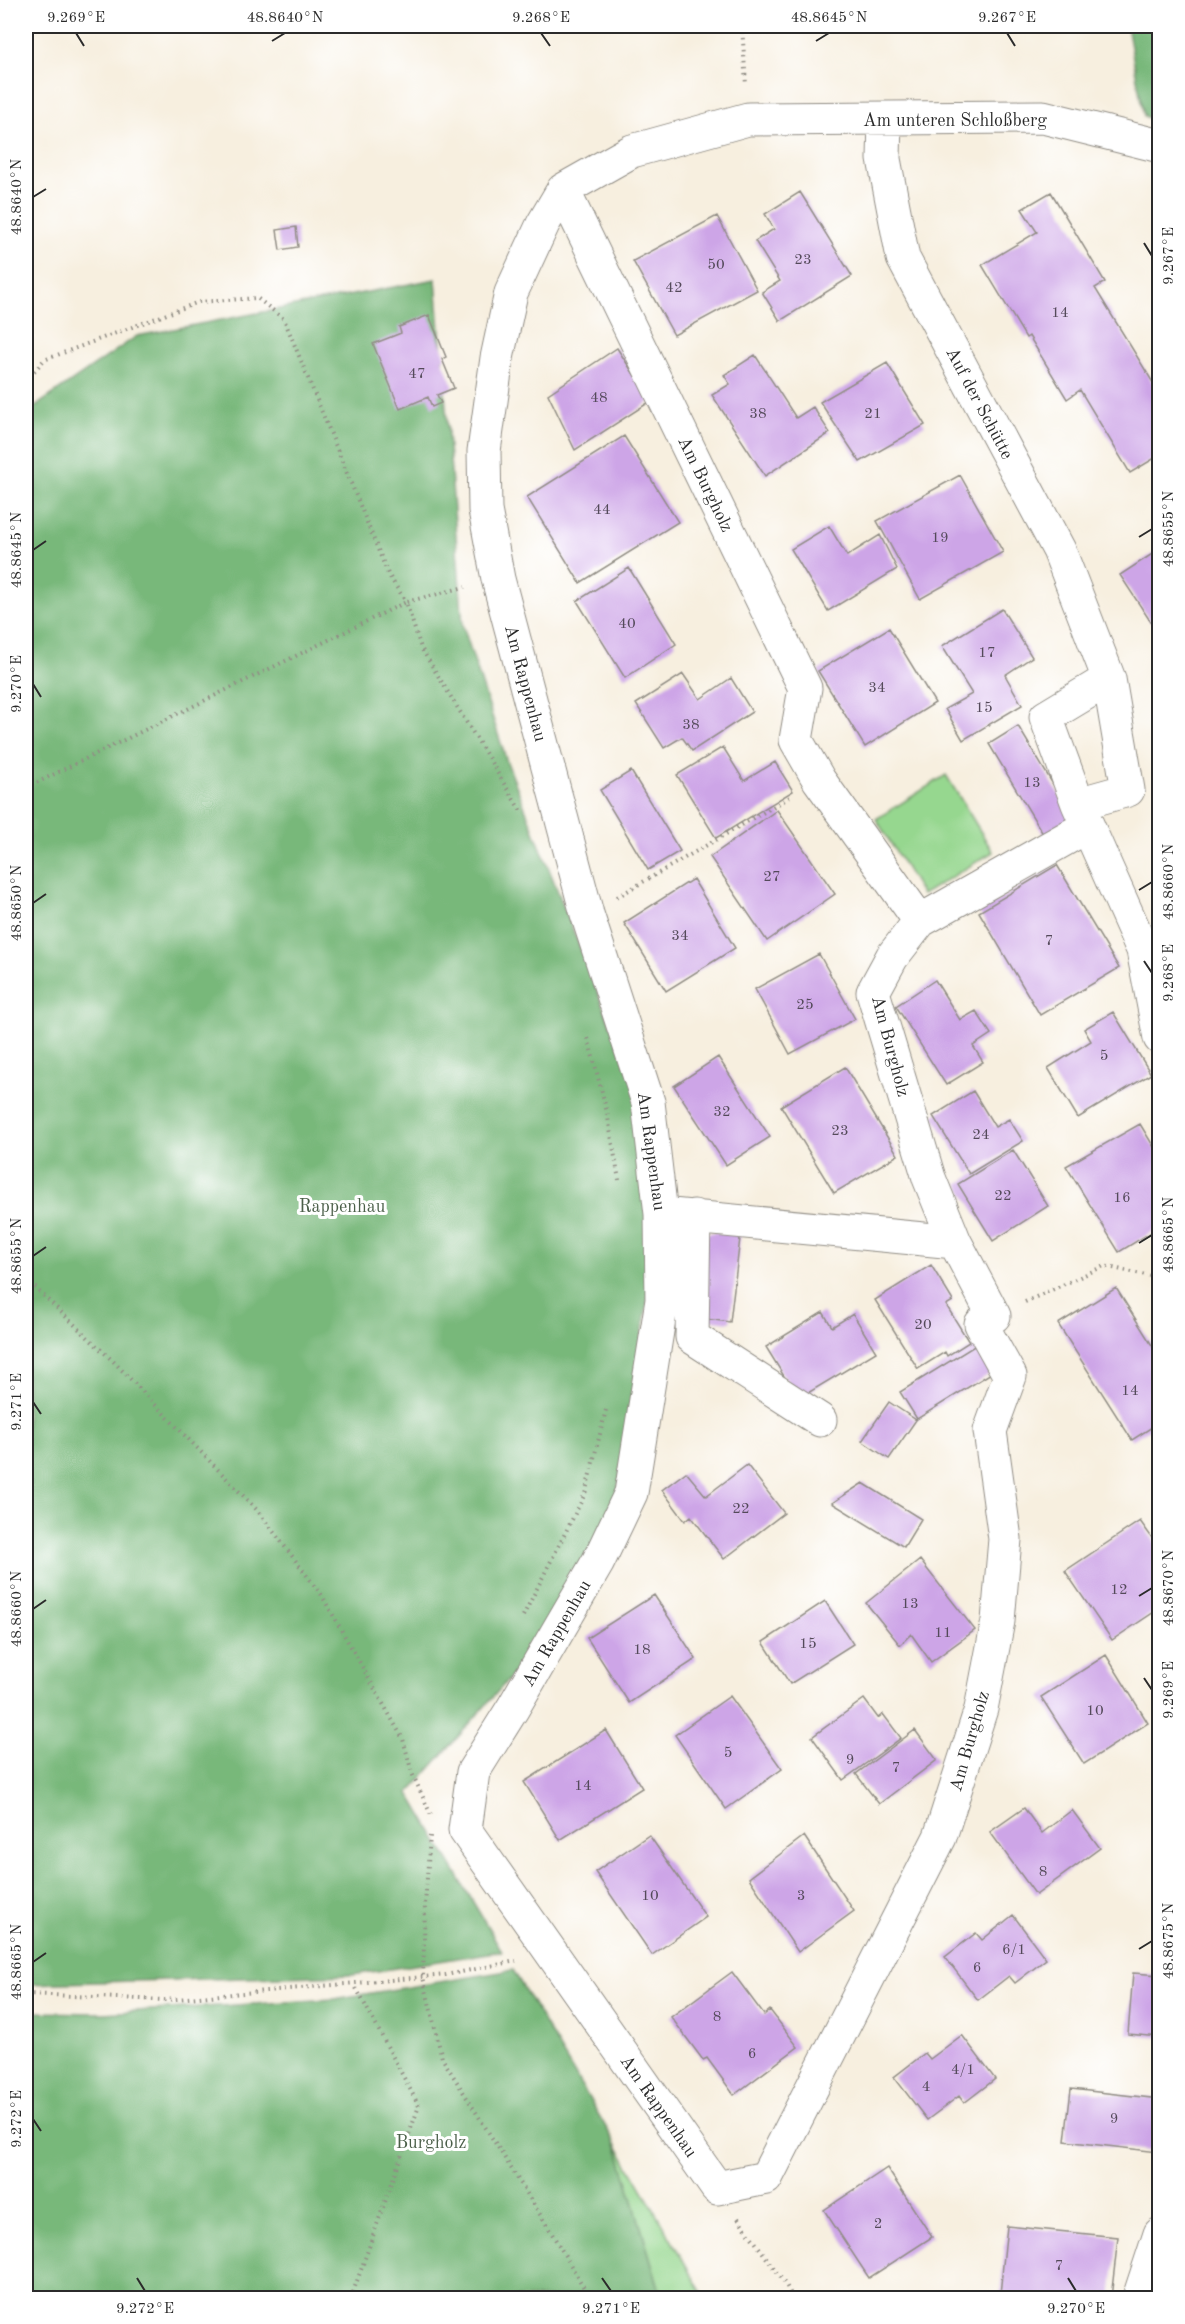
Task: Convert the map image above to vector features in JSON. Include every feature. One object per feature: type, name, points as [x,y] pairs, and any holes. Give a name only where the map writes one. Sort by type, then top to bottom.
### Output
[{"type":"street","name":"Am unteren Schloßberg","points":[[748,119],[1043,117],[1160,146]]},
{"type":"street","points":[[563,190],[632,151],[748,119]]},
{"type":"street","name":"Auf der Schütte","points":[[885,119],[884,159],[903,258],[1059,550],[1109,679],[1128,790],[1083,815]]},
{"type":"street","name":"Am Rappenhau","points":[[563,190],[543,224],[511,293],[497,358],[484,451],[485,510],[498,579],[587,914],[648,1102],[662,1214],[662,1300],[631,1493],[598,1562],[513,1708],[472,1772],[465,1830],[717,2188]]},
{"type":"street","name":"Am Burgholz","points":[[563,190],[806,688],[796,740],[819,780],[920,921],[892,957],[873,992],[929,1178],[955,1242],[994,1316],[981,1324],[1010,1376],[990,1431],[1005,1539],[998,1621],[981,1709],[940,1837],[766,2178],[717,2188]]},
{"type":"street","points":[[1109,679],[1047,717],[1083,815],[1143,950],[1160,1038]]},
{"type":"street","points":[[920,921],[1083,815]]},
{"type":"street","points":[[662,1214],[955,1242]]},
{"type":"street","points":[[694,1216],[692,1337],[820,1420]]},
{"type":"street","points":[[1139,2298],[1160,2234]]},
{"type":"path","points":[[742,26],[748,119]]},
{"type":"path","points":[[26,379],[44,360],[199,302],[257,298],[284,320],[388,574],[406,603],[421,648],[524,817]]},
{"type":"path","points":[[26,788],[406,603],[498,579]]},
{"type":"path","points":[[587,914],[819,780]]},
{"type":"path","points":[[586,1031],[607,1112],[621,1187]]},
{"type":"path","points":[[994,1316],[1104,1266],[1160,1278]]},
{"type":"path","points":[[26,1280],[114,1362],[257,1510],[314,1585],[403,1739],[412,1773],[432,1815],[465,1830]]},
{"type":"path","points":[[521,1621],[585,1494],[608,1402]]},
{"type":"path","points":[[434,1806],[425,1905],[423,1977],[442,2058],[590,2298]]},
{"type":"path","points":[[26,1994],[165,2000],[446,1975],[552,1954]]},
{"type":"path","points":[[351,2298],[419,2106],[354,1984]]},
{"type":"path","points":[[717,2188],[793,2298]]},
{"type":"green space","points":[[1127,26],[1159,26],[1159,122],[1144,116]]},
{"type":"green space","name":"Rappenhau","points":[[436,279],[463,626],[507,762],[668,1172],[605,1569],[409,1793],[502,1951],[353,1975],[26,1984],[26,413],[137,336]]},
{"type":"green space","points":[[946,775],[993,852],[922,895],[876,819]]},
{"type":"green space","name":"Burgholz","points":[[513,1970],[616,2144],[662,2298],[26,2298],[26,2012],[103,2013],[334,1999]]},
{"type":"green space","points":[[616,2144],[705,2298],[662,2298]]},
{"type":"building","points":[[800,192],[852,276],[780,321],[762,292],[780,281],[755,241],[774,229],[765,214]]},
{"type":"building","points":[[1051,192],[1105,282],[1095,288],[1160,394],[1160,455],[1130,473],[1080,390],[1067,399],[1029,336],[1026,338],[982,265],[1037,232],[1022,209]]},
{"type":"building","points":[[717,216],[757,290],[674,335],[633,261]]},
{"type":"building","points":[[296,227],[298,247],[280,250],[277,230]]},
{"type":"building","points":[[429,315],[446,357],[442,359],[454,388],[437,395],[441,403],[432,407],[428,397],[400,409],[373,344],[401,333],[399,327]]},
{"type":"building","points":[[617,348],[651,401],[575,450],[548,394]]},
{"type":"building","points":[[755,355],[796,418],[813,407],[830,433],[765,476],[712,395],[730,384],[724,375]]},
{"type":"building","points":[[887,363],[925,425],[860,462],[820,402]]},
{"type":"building","points":[[624,436],[678,522],[580,583],[527,497]]},
{"type":"building","points":[[960,475],[1003,552],[920,599],[877,521]]},
{"type":"building","points":[[829,526],[847,556],[880,535],[897,569],[828,611],[791,549]]},
{"type":"building","points":[[1160,549],[1160,636],[1120,575]]},
{"type":"building","points":[[629,568],[676,644],[625,678],[577,601]]},
{"type":"building","points":[[1002,609],[1032,657],[1005,675],[1022,705],[963,740],[945,709],[972,694],[942,646]]},
{"type":"building","points":[[889,628],[935,703],[865,747],[818,671]]},
{"type":"building","points":[[683,674],[700,699],[731,678],[752,712],[692,751],[682,737],[664,748],[636,704]]},
{"type":"building","points":[[1160,690],[1160,711],[1150,695]]},
{"type":"building","points":[[1018,726],[1075,821],[1046,839],[989,744]]},
{"type":"building","points":[[723,747],[744,781],[775,762],[793,791],[716,838],[677,775]]},
{"type":"building","points":[[631,771],[680,851],[648,870],[600,790]]},
{"type":"building","points":[[777,810],[835,894],[767,941],[710,857]]},
{"type":"building","points":[[1057,865],[1119,968],[1040,1015],[979,912]]},
{"type":"building","points":[[693,879],[735,948],[666,991],[624,923]]},
{"type":"building","points":[[819,954],[855,1019],[790,1054],[755,989]]},
{"type":"building","points":[[935,980],[960,1020],[976,1011],[991,1034],[973,1046],[983,1062],[946,1085],[896,1006]]},
{"type":"building","points":[[1113,1012],[1151,1074],[1078,1118],[1048,1068],[1091,1041],[1084,1029]]},
{"type":"building","points":[[718,1057],[770,1137],[726,1165],[674,1086]]},
{"type":"building","points":[[845,1067],[898,1155],[834,1193],[781,1106]]},
{"type":"building","points":[[973,1091],[995,1127],[1009,1119],[1023,1141],[969,1174],[933,1116]]},
{"type":"building","points":[[1140,1124],[1160,1157],[1160,1227],[1119,1252],[1066,1166]]},
{"type":"building","points":[[1013,1150],[1048,1206],[993,1241],[958,1184]]},
{"type":"building","points":[[741,1230],[730,1322],[697,1318],[707,1233]]},
{"type":"building","points":[[931,1265],[953,1301],[946,1305],[969,1342],[947,1356],[945,1352],[918,1369],[875,1300]]},
{"type":"building","points":[[1116,1288],[1160,1358],[1160,1422],[1132,1440],[1058,1324]]},
{"type":"building","points":[[823,1312],[832,1327],[853,1314],[876,1352],[798,1399],[766,1347]]},
{"type":"building","points":[[984,1340],[1001,1367],[917,1419],[900,1392]]},
{"type":"building","points":[[889,1402],[916,1420],[889,1459],[862,1441]]},
{"type":"building","points":[[747,1465],[784,1513],[724,1559],[691,1516],[685,1521],[662,1490],[686,1472],[706,1496]]},
{"type":"building","points":[[863,1483],[921,1519],[904,1547],[832,1503]]},
{"type":"building","points":[[1140,1521],[1160,1549],[1160,1608],[1112,1640],[1065,1571]]},
{"type":"building","points":[[920,1560],[975,1630],[931,1662],[911,1634],[900,1645],[866,1603]]},
{"type":"building","points":[[654,1595],[696,1659],[629,1703],[587,1638]]},
{"type":"building","points":[[825,1601],[853,1644],[790,1684],[763,1642]]},
{"type":"building","points":[[1106,1655],[1148,1723],[1084,1764],[1041,1697]]},
{"type":"building","points":[[730,1696],[782,1769],[726,1809],[675,1735]]},
{"type":"building","points":[[864,1699],[878,1718],[883,1714],[901,1738],[843,1780],[812,1737]]},
{"type":"building","points":[[606,1730],[642,1788],[560,1840],[524,1782]]},
{"type":"building","points":[[915,1730],[937,1760],[879,1804],[856,1774]]},
{"type":"building","points":[[1024,1808],[1042,1833],[1072,1810],[1100,1848],[1036,1895],[990,1832]]},
{"type":"building","points":[[649,1835],[706,1917],[652,1955],[595,1872]]},
{"type":"building","points":[[804,1836],[854,1911],[798,1952],[749,1878]]},
{"type":"building","points":[[1013,1915],[1046,1959],[1015,1983],[1009,1976],[978,2000],[945,1957],[976,1933],[982,1940]]},
{"type":"building","points":[[732,1972],[764,2015],[770,2010],[798,2047],[734,2095],[707,2058],[703,2060],[671,2017]]},
{"type":"building","points":[[1133,1973],[1160,1975],[1160,2037],[1128,2034]]},
{"type":"building","points":[[962,2035],[995,2079],[964,2103],[959,2096],[927,2120],[894,2077],[925,2053],[930,2059]]},
{"type":"building","points":[[1071,2089],[1160,2099],[1158,2152],[1065,2141]]},
{"type":"building","points":[[887,2168],[932,2237],[869,2278],[824,2210]]},
{"type":"building","points":[[1007,2226],[1118,2237],[1111,2298],[1044,2298],[1000,2294]]}]
